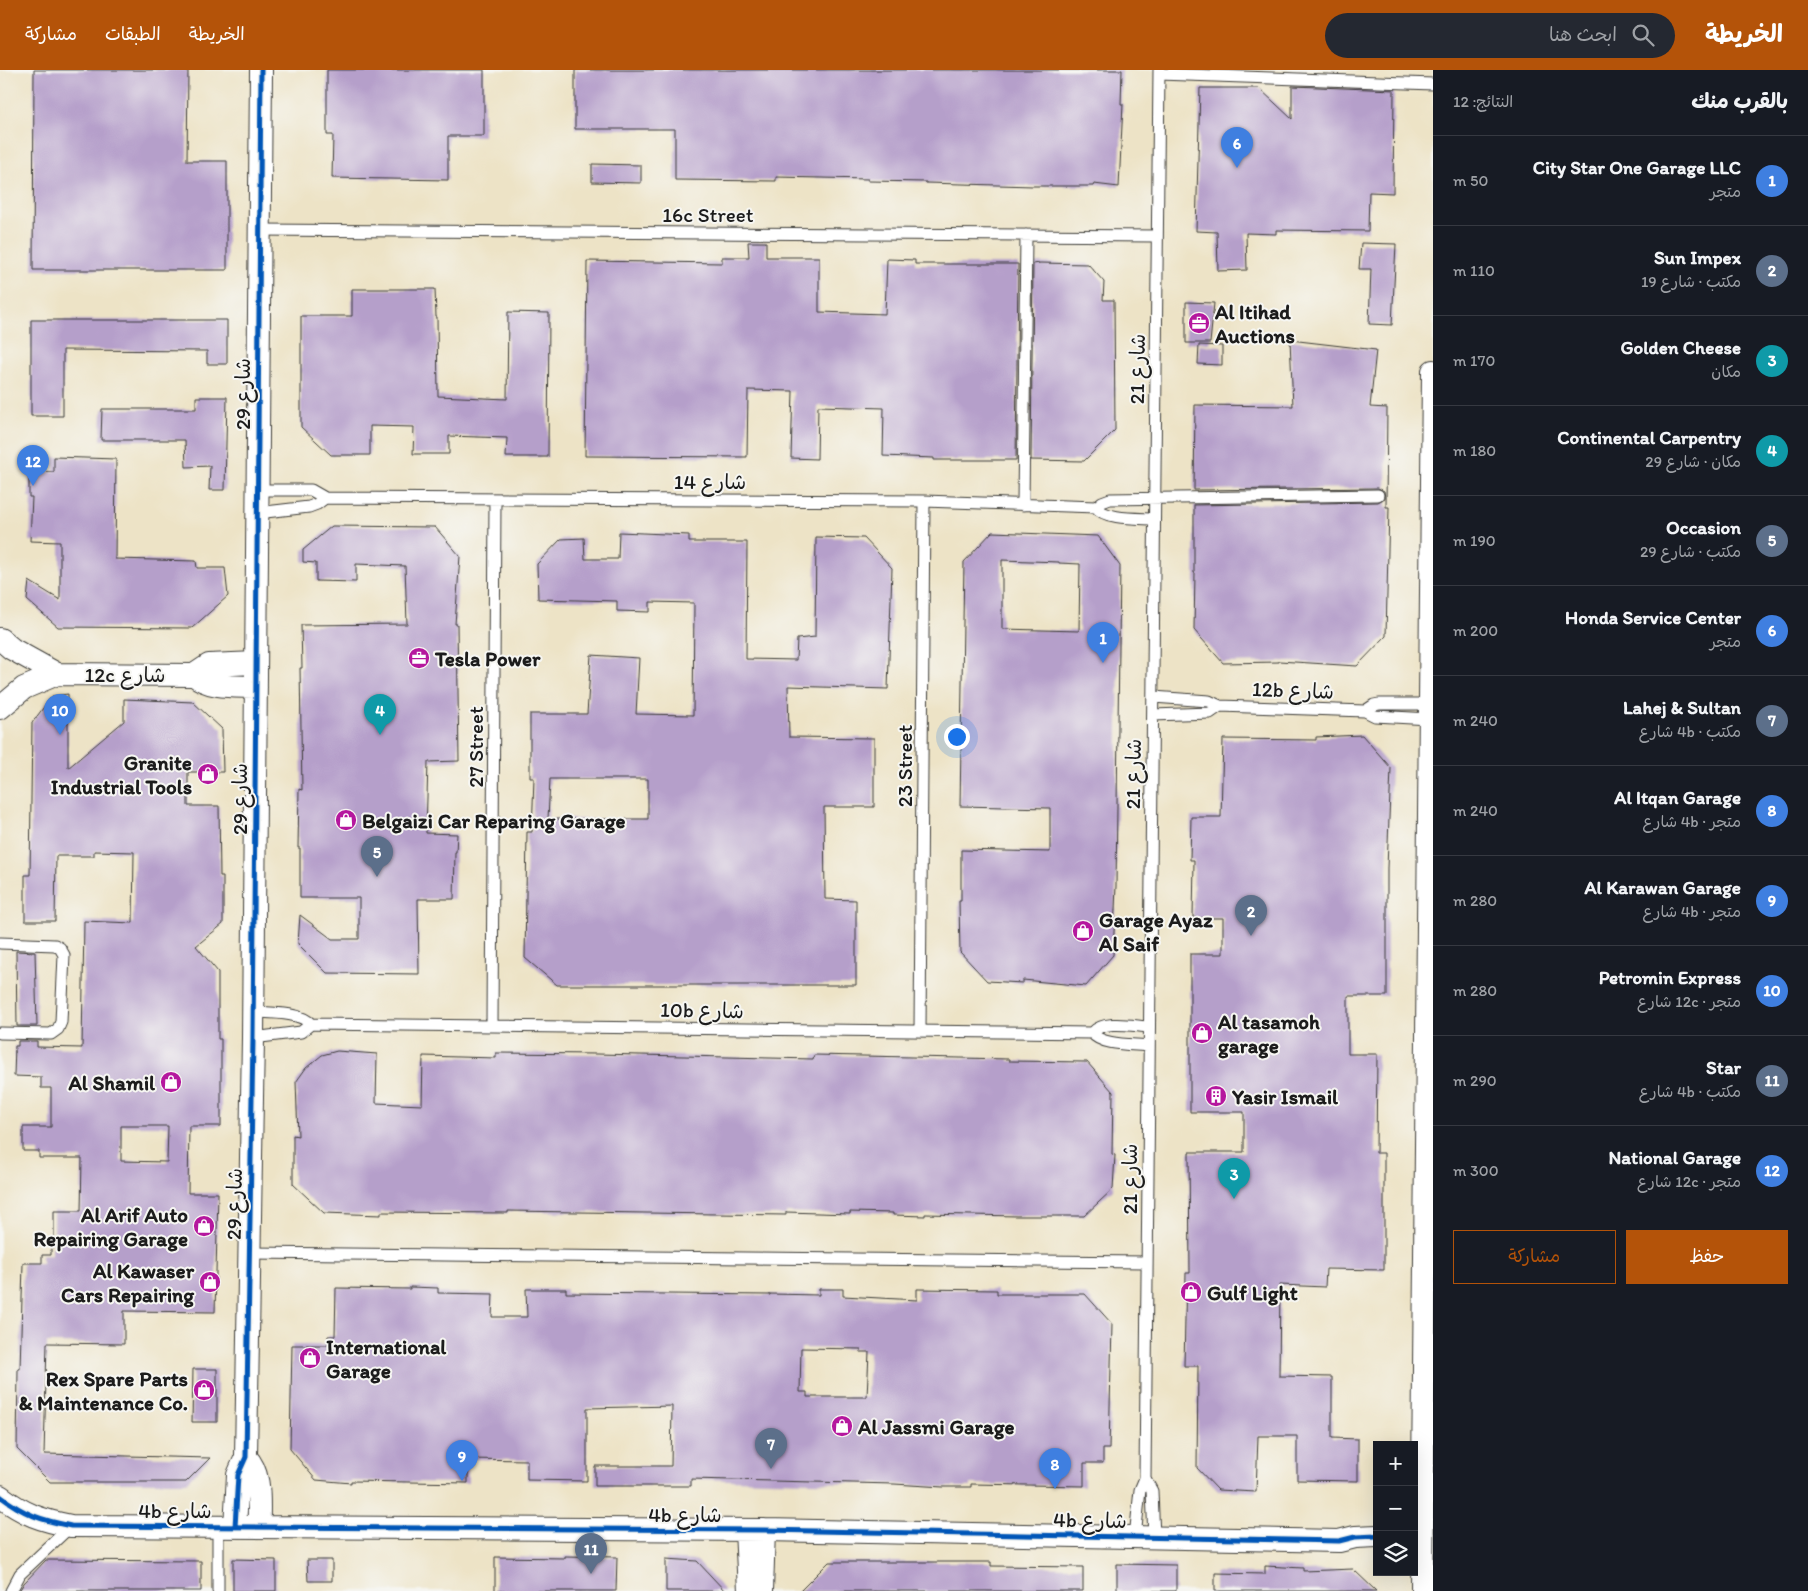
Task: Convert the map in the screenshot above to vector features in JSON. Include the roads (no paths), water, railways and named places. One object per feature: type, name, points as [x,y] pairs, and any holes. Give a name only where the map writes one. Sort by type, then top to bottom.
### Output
[{"type":"street","name":"شارع 29","points":[[227,1527],[238,1475],[246,1457],[254,1012],[261,70]]},
{"type":"street","points":[[1422,1591],[1418,1542],[1430,1145],[1430,711],[1432,679],[1433,371]]},
{"type":"street","name":"12c شارع","points":[[0,639],[12,649],[57,674]]},
{"type":"street","name":"12c شارع","points":[[194,675],[209,665],[256,663]]},
{"type":"street","name":"12c شارع","points":[[0,708],[24,688],[57,674],[194,675],[206,683],[214,685],[256,687]]},
{"type":"street","name":"شارع 29","points":[[246,1457],[251,1462],[257,1475],[259,1528]]},
{"type":"street","name":"4b شارع","points":[[0,1496],[17,1509],[43,1521],[71,1526],[755,1530],[1339,1542],[1355,1547],[1373,1549]]},
{"type":"street","points":[[749,1591],[755,1530]]},
{"type":"street","points":[[755,1530],[762,1591]]},
{"type":"street","name":"4b شارع","points":[[1339,1542],[1355,1537],[1373,1536]]},
{"type":"lane","points":[[1159,72],[1433,84]]},
{"type":"lane","name":"شارع 21","points":[[1144,1537],[1140,1490],[1145,1478],[1159,72]]},
{"type":"lane","name":"16c Street","points":[[259,230],[1157,236]]},
{"type":"lane","points":[[1023,505],[1026,235]]},
{"type":"lane","name":"شارع 14","points":[[258,490],[311,490],[325,498],[924,500],[1096,507],[1110,499],[1378,495]]},
{"type":"lane","name":"شارع 14","points":[[257,513],[310,507],[325,498]]},
{"type":"lane","name":"27 Street","points":[[492,1026],[495,499]]},
{"type":"lane","name":"23 Street","points":[[920,1031],[924,500]]},
{"type":"lane","name":"شارع 14","points":[[1096,507],[1101,513],[1108,515],[1154,519]]},
{"type":"lane","name":"12b شارع","points":[[1153,697],[1209,701],[1220,706],[1365,711],[1375,716],[1430,711]]},
{"type":"lane","name":"12b شارع","points":[[1153,715],[1210,713],[1220,706]]},
{"type":"lane","points":[[0,943],[55,945],[60,948],[64,955],[61,1022],[58,1029],[51,1034],[0,1033]]},
{"type":"lane","name":"10b شارع","points":[[254,1012],[298,1017],[306,1019],[312,1024]]},
{"type":"lane","name":"10b شارع","points":[[253,1038],[301,1032],[312,1024],[1092,1033],[1106,1025],[1149,1027]]},
{"type":"lane","name":"10b شارع","points":[[1092,1033],[1097,1039],[1104,1041],[1149,1046]]},
{"type":"lane","points":[[250,1252],[1147,1262]]},
{"type":"lane","name":"شارع 21","points":[[1144,1537],[1152,1491],[1145,1478]]},
{"type":"lane","points":[[11,1591],[20,1574],[71,1526]]},
{"type":"lane","points":[[218,1591],[227,1527]]},
{"type":"place","name":"Honda Service Center","points":[[1237,168]]},
{"type":"place","name":"Al Itihad Auctions","points":[[1199,323]]},
{"type":"place","name":"National Garage","points":[[33,486]]},
{"type":"place","name":"Tesla Power","points":[[419,658]]},
{"type":"place","name":"City Star One Garage LLC","points":[[1103,663]]},
{"type":"place","name":"Petromin Express","points":[[60,735]]},
{"type":"place","name":"Continental Carpentry","points":[[380,735]]},
{"type":"place","name":"Granite Industrial Tools","points":[[208,774]]},
{"type":"place","name":"Belgaizi Car Reparing Garage","points":[[346,820]]},
{"type":"place","name":"Occasion","points":[[377,877]]},
{"type":"place","name":"Garage Ayaz Al Saif","points":[[1083,931]]},
{"type":"place","name":"Sun Impex","points":[[1251,936]]},
{"type":"place","name":"Al tasamoh garage","points":[[1202,1033]]},
{"type":"place","name":"Al Shamil","points":[[171,1082]]},
{"type":"place","name":"Yasir Ismail","points":[[1216,1096]]},
{"type":"place","name":"Golden Cheese","points":[[1234,1199]]},
{"type":"place","name":"Al Arif Auto Repairing Garage","points":[[204,1226]]},
{"type":"place","name":"Al Kawaser Cars Repairing","points":[[210,1282]]},
{"type":"place","name":"Gulf Light","points":[[1191,1292]]},
{"type":"place","name":"International Garage","points":[[310,1358]]},
{"type":"place","name":"Rex Spare Parts & Maintenance Co.","points":[[204,1390]]},
{"type":"place","name":"Al Jassmi Garage","points":[[842,1426]]},
{"type":"place","name":"Lahej & Sultan","points":[[771,1469]]},
{"type":"place","name":"Al Karawan Garage","points":[[462,1481]]},
{"type":"place","name":"Al Itqan Garage","points":[[1055,1489]]},
{"type":"place","name":"Star","points":[[591,1574]]}]
